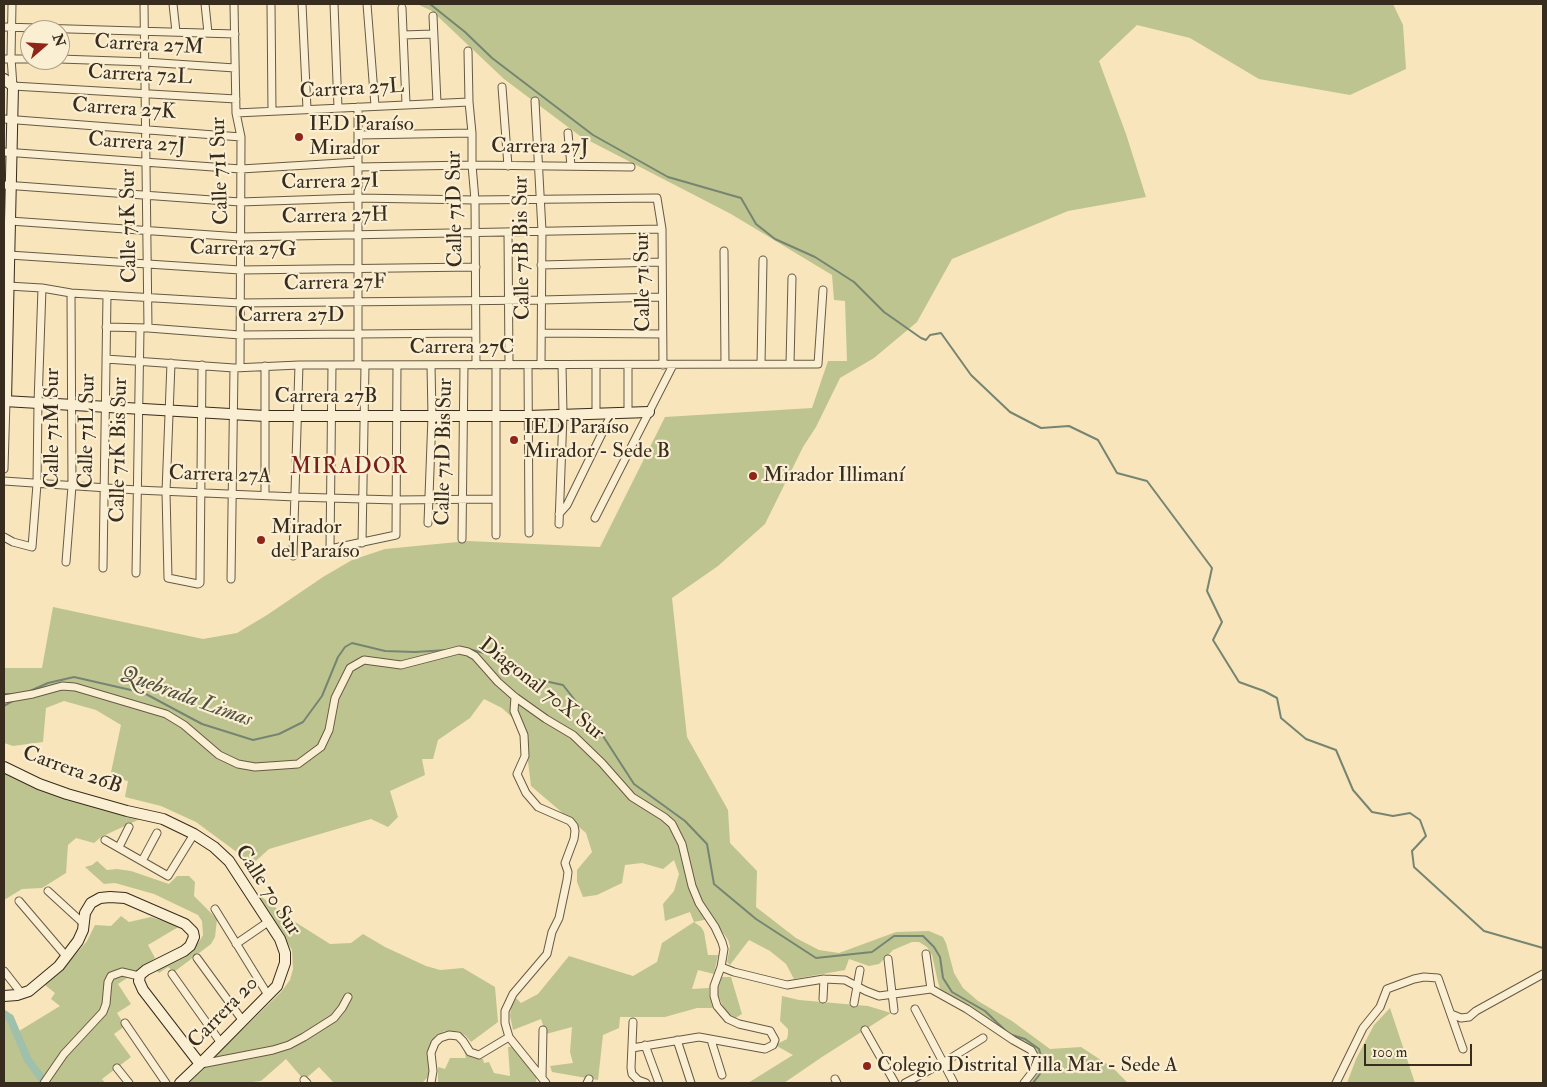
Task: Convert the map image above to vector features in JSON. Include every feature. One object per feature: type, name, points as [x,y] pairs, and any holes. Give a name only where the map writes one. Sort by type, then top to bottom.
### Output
[{"type":"street","points":[[4,469],[8,217],[7,82],[8,27],[12,4]]},
{"type":"street","name":"Calle 71K Sur","points":[[144,4],[148,328]]},
{"type":"street","points":[[173,4],[176,32]]},
{"type":"street","points":[[205,4],[208,33]]},
{"type":"street","name":"Calle 71I Sur","points":[[231,579],[233,414],[240,335],[241,169],[241,137],[236,113],[234,4]]},
{"type":"street","points":[[272,4],[272,111]]},
{"type":"street","points":[[302,4],[307,109]]},
{"type":"street","points":[[334,4],[338,108]]},
{"type":"street","points":[[367,4],[375,106]]},
{"type":"street","points":[[402,8],[406,104]]},
{"type":"street","points":[[433,16],[437,103]]},
{"type":"street","points":[[8,27],[235,34]]},
{"type":"street","points":[[403,35],[434,34]]},
{"type":"street","name":"Calle 71D Sur","points":[[468,51],[476,232],[476,366]]},
{"type":"street","name":"Carrera 27M","points":[[70,60],[145,62],[235,68]]},
{"type":"street","name":"Carrera 72L","points":[[7,82],[145,94],[236,99]]},
{"type":"street","points":[[502,87],[508,166]]},
{"type":"street","name":"Calle 71B Bis Sur","points":[[534,101],[542,232],[541,365]]},
{"type":"street","name":"Carrera 27L","points":[[236,113],[469,102]]},
{"type":"street","points":[[358,107],[358,334],[365,416],[362,543]]},
{"type":"street","name":"Carrera 27K","points":[[8,119],[241,137]]},
{"type":"street","points":[[358,135],[472,133]]},
{"type":"street","points":[[568,133],[571,166]]},
{"type":"street","name":"Carrera 27J","points":[[8,152],[241,169],[358,164],[631,167]]},
{"type":"street","name":"Carrera 27I","points":[[7,185],[240,202],[358,198],[475,200],[658,198]]},
{"type":"street","name":"Calle 71 Sur","points":[[658,198],[662,229],[663,365]]},
{"type":"street","name":"Carrera 27H","points":[[8,217],[240,237],[662,229]]},
{"type":"street","points":[[508,232],[509,365]]},
{"type":"street","name":"Carrera 27G","points":[[7,250],[240,270],[476,267]]},
{"type":"street","points":[[724,250],[725,364]]},
{"type":"street","points":[[761,364],[763,260]]},
{"type":"street","points":[[541,265],[662,262]]},
{"type":"street","points":[[790,364],[792,278]]},
{"type":"street","name":"Carrera 27F","points":[[7,283],[71,293],[148,296],[240,303],[662,297]]},
{"type":"street","points":[[4,537],[13,542],[32,547],[37,484],[42,288]]},
{"type":"street","name":"Carrera 27C","points":[[106,359],[237,367],[299,365],[818,364],[823,290]]},
{"type":"street","name":"Calle 71M Sur","points":[[66,562],[72,486],[71,293]]},
{"type":"street","name":"Calle 71L Sur","points":[[103,568],[107,294]]},
{"type":"street","name":"Carrera 27D","points":[[106,327],[148,328],[240,335],[476,333]]},
{"type":"street","name":"Calle 71K Bis Sur","points":[[136,573],[137,409],[140,329]]},
{"type":"street","points":[[542,333],[662,334]]},
{"type":"street","points":[[171,363],[166,492],[168,578],[200,583],[202,365]]},
{"type":"street","points":[[293,556],[299,365]]},
{"type":"street","points":[[332,365],[330,549],[396,535],[397,365]]},
{"type":"street","points":[[428,523],[432,416],[431,365]]},
{"type":"street","points":[[496,365],[496,536]]},
{"type":"street","points":[[528,365],[529,533]]},
{"type":"street","points":[[559,524],[563,414],[562,365]]},
{"type":"street","points":[[596,365],[596,413]]},
{"type":"street","points":[[628,365],[628,412]]},
{"type":"street","points":[[595,518],[673,365]]},
{"type":"street","points":[[265,494],[266,366]]},
{"type":"street","name":"Calle 71D Bis Sur","points":[[462,539],[464,366]]},
{"type":"street","name":"Carrera 27B","points":[[5,401],[265,416],[528,416],[649,412]]},
{"type":"street","points":[[559,514],[567,504],[612,413]]},
{"type":"street","name":"Carrera 27A","points":[[4,481],[166,492],[265,494],[296,497],[396,500],[496,499]]},
{"type":"street","name":"Diagonal 70X Sur","points":[[4,699],[62,686],[75,686],[166,714],[184,726],[219,755],[238,764],[255,767],[298,764],[321,747],[329,730],[337,693],[350,668],[364,660],[401,665],[459,650],[468,652],[475,656],[498,682],[515,697],[573,735],[602,763],[632,797],[672,824],[678,835],[692,886],[699,903],[715,927],[722,942],[724,949],[721,967]]},
{"type":"street","points":[[515,697],[514,712],[524,735],[525,756],[516,774],[526,793],[538,807],[570,821],[575,831],[565,863],[568,872],[559,918],[552,932],[547,954],[518,986],[506,1006],[505,1023],[509,1037],[544,1080]]},
{"type":"street","name":"Carrera 26B","points":[[4,767],[51,788],[127,811]]},
{"type":"street","name":"Calle 70 Sur","points":[[127,811],[163,818],[194,834],[214,847],[230,861],[283,946],[286,954],[285,963]]},
{"type":"street","points":[[119,848],[129,826]]},
{"type":"street","points":[[142,861],[157,833]]},
{"type":"street","points":[[105,840],[168,876],[194,834]]},
{"type":"street","points":[[48,891],[84,924]]},
{"type":"street","points":[[4,996],[22,994],[43,981],[78,941],[88,906],[100,898],[117,896],[125,898],[185,924],[193,932],[192,942],[184,951],[146,970],[139,976]]},
{"type":"street","points":[[19,901],[66,956]]},
{"type":"street","points":[[214,909],[268,995]]},
{"type":"street","points":[[236,944],[268,922]]},
{"type":"street","points":[[926,954],[931,989]]},
{"type":"street","points":[[197,958],[243,1021]]},
{"type":"street","points":[[888,959],[894,1010]]},
{"type":"street","name":"Carrera 20","points":[[180,1083],[277,986],[285,963]]},
{"type":"street","points":[[632,1048],[699,1037],[762,1049],[770,1048],[775,1040],[770,1031],[739,1024],[725,1016],[717,1006],[714,991],[721,967],[787,985],[824,979],[845,980],[879,996],[931,989],[1029,1048],[1035,1055],[1035,1069],[1024,1083]]},
{"type":"street","points":[[854,1003],[860,970]]},
{"type":"street","points":[[4,971],[22,994]]},
{"type":"street","points":[[44,1083],[70,1047],[103,1012],[106,1004],[108,982],[111,976],[122,972],[139,976]]},
{"type":"street","points":[[172,974],[221,1043]]},
{"type":"street","points":[[1451,1014],[1461,1018],[1469,1017],[1543,974]]},
{"type":"street","points":[[139,976],[141,987],[200,1064],[240,1057],[289,1045],[329,1022],[342,1008],[348,997]]},
{"type":"street","points":[[1336,1083],[1363,1028],[1380,1007],[1387,989],[1414,979],[1424,977],[1438,978],[1463,1049]]},
{"type":"street","points":[[823,999],[824,979]]},
{"type":"street","points":[[915,1009],[954,1083]]},
{"type":"street","points":[[633,1022],[630,1068],[632,1074],[638,1080],[647,1083],[658,1081],[645,1045]]},
{"type":"street","points":[[125,1023],[166,1083]]},
{"type":"street","points":[[543,1030],[544,1080]]},
{"type":"street","points":[[865,1030],[895,1083]]},
{"type":"street","points":[[431,1083],[433,1071],[432,1049],[435,1043],[446,1036],[452,1035],[461,1038],[470,1052],[477,1055],[484,1053],[509,1037]]},
{"type":"street","points":[[905,1083],[943,1063],[983,1038]]},
{"type":"street","points":[[677,1040],[691,1083]]},
{"type":"street","points":[[711,1040],[722,1075]]},
{"type":"street","points":[[117,1068],[129,1083]]},
{"type":"green space","points":[[417,4],[1393,4],[1403,25],[1406,69],[1350,95],[1259,79],[1190,38],[1137,25],[1099,61],[1126,134],[1146,197],[1068,211],[952,259],[917,322],[874,358],[840,378],[765,524],[718,566],[672,598],[687,737],[728,810],[730,843],[757,871],[756,907],[796,938],[819,950],[839,953],[896,932],[929,931],[943,937],[954,973],[963,988],[978,1001],[1012,1021],[1050,1049],[1081,1047],[1113,1068],[1128,1083],[1030,1083],[1040,1066],[1035,1050],[940,989],[932,955],[927,947],[919,942],[912,942],[893,950],[879,964],[869,966],[849,959],[845,970],[794,979],[786,964],[770,951],[749,940],[730,965],[727,962],[730,946],[728,940],[713,918],[694,922],[690,912],[665,921],[663,904],[674,891],[679,874],[674,860],[663,869],[642,863],[625,865],[622,883],[597,895],[583,897],[577,882],[577,870],[592,852],[586,833],[531,786],[525,737],[517,722],[502,708],[484,699],[470,718],[438,740],[433,759],[422,759],[425,775],[390,791],[398,817],[388,827],[371,819],[269,849],[248,868],[238,853],[196,822],[161,806],[125,797],[128,781],[110,777],[121,725],[96,710],[64,701],[46,708],[43,742],[13,746],[4,743],[4,668],[42,668],[53,607],[203,639],[237,633],[352,560],[385,549],[468,541],[600,547],[665,417],[812,408],[828,361],[847,361],[845,301],[834,300],[832,275],[731,214],[580,136],[504,79],[432,11]]},
{"type":"green space","points":[[4,772],[140,819],[101,837],[94,843],[76,838],[68,845],[66,873],[42,888],[22,889],[4,900]]},
{"type":"green space","points":[[97,861],[107,870],[131,871],[169,884],[177,876],[189,876],[195,882],[194,896],[217,919],[215,937],[211,944],[174,972],[168,967],[159,973],[155,969],[199,942],[203,935],[202,921],[198,915],[154,894],[115,883],[104,884],[85,867]]},
{"type":"green space","points":[[255,892],[292,920],[330,944],[351,943],[363,934],[385,947],[426,966],[440,970],[463,968],[495,987],[498,1022],[471,1042],[466,1036],[457,1031],[445,1031],[436,1035],[431,1043],[431,1074],[422,1083],[334,1083],[319,1067],[304,1080],[286,1059],[261,1081],[243,1083],[188,1083],[281,992],[290,980],[293,969],[292,950]]},
{"type":"green space","points":[[121,916],[129,922],[151,917],[180,926],[148,945],[155,958],[132,977],[130,976],[118,984],[131,1004],[117,1013],[125,1026],[114,1034],[131,1057],[102,1079],[105,1083],[4,1083],[4,1012],[13,1015],[19,1031],[60,1006],[51,999],[55,993],[45,985],[87,941],[95,925],[111,926]]},
{"type":"green space","points":[[694,922],[704,932],[708,955],[718,955],[714,974],[698,970],[692,989],[709,988],[713,1008],[697,1008],[665,1017],[620,1017],[619,1028],[603,1035],[598,1080],[552,1072],[550,1066],[573,1063],[570,1052],[572,1027],[546,1034],[541,1019],[513,1030],[510,1016],[511,1007],[516,998],[521,1003],[538,994],[569,956],[633,976],[657,962],[662,943]]},
{"type":"green space","points":[[721,977],[731,977],[742,1014],[734,1019],[726,1013],[717,993]]},
{"type":"green space","points":[[782,996],[799,1000],[868,1006],[891,1013],[784,1083],[748,1083],[793,1055],[775,1045],[787,1039],[788,1034],[788,1029],[780,1021]]},
{"type":"green space","points":[[1390,1008],[1415,1083],[1347,1083],[1356,1059],[1374,1025]]},
{"type":"green space","points":[[508,1047],[516,1050],[537,1073],[536,1083],[438,1083],[438,1067],[445,1069],[450,1058],[466,1058],[464,1050],[473,1058],[483,1059],[484,1063],[489,1062],[494,1073],[510,1076]]},
{"type":"waterway","points":[[430,4],[465,32],[492,58],[593,135],[668,177],[741,198],[756,224],[775,239],[815,257],[854,282],[884,312],[921,338],[926,340],[930,335],[941,333],[971,375],[1010,412],[1041,428],[1069,426],[1098,440],[1117,473],[1147,481],[1212,568],[1207,591],[1222,622],[1213,640],[1239,682],[1277,698],[1281,718],[1306,739],[1336,750],[1353,790],[1372,812],[1393,816],[1410,813],[1420,820],[1426,836],[1412,851],[1414,867],[1484,931],[1543,948]]},
{"type":"waterway","name":"Quebrada Limas","points":[[30,691],[48,683],[74,677],[144,693],[202,724],[253,740],[279,734],[303,722],[322,696],[338,657],[345,647],[352,643],[385,651],[447,650]]},
{"type":"waterway","name":"Quebrada Limas","points":[[472,650],[492,655],[517,675],[563,685],[603,736],[634,784],[685,821],[707,844],[714,884],[756,919],[816,958],[872,952],[894,936],[923,936],[934,947],[940,957],[943,978],[952,992],[985,1011],[1009,1034],[1025,1039],[1039,1049],[1043,1064],[1040,1074],[1033,1083]]},
{"type":"waterway","points":[[4,694],[16,694]]},
{"type":"waterway","name":"Quebrada Limas","points":[[4,706],[13,701]]},
{"type":"waterway","points":[[4,1014],[10,1018],[28,1060],[42,1079]]},
{"type":"place","name":"IED Paraíso Mirador","points":[[299,137]]},
{"type":"place","name":"IED Paraíso Mirador - Sede B","points":[[514,440]]},
{"type":"place","name":"Mirador Illimaní","points":[[753,476]]},
{"type":"place","name":"Mirador del Paraíso","points":[[261,540]]},
{"type":"place","name":"Colegio Distrital Villa Mar - Sede A","points":[[867,1066]]},
{"type":"district","name":"MIRADOR","points":[[349,468]]}]
